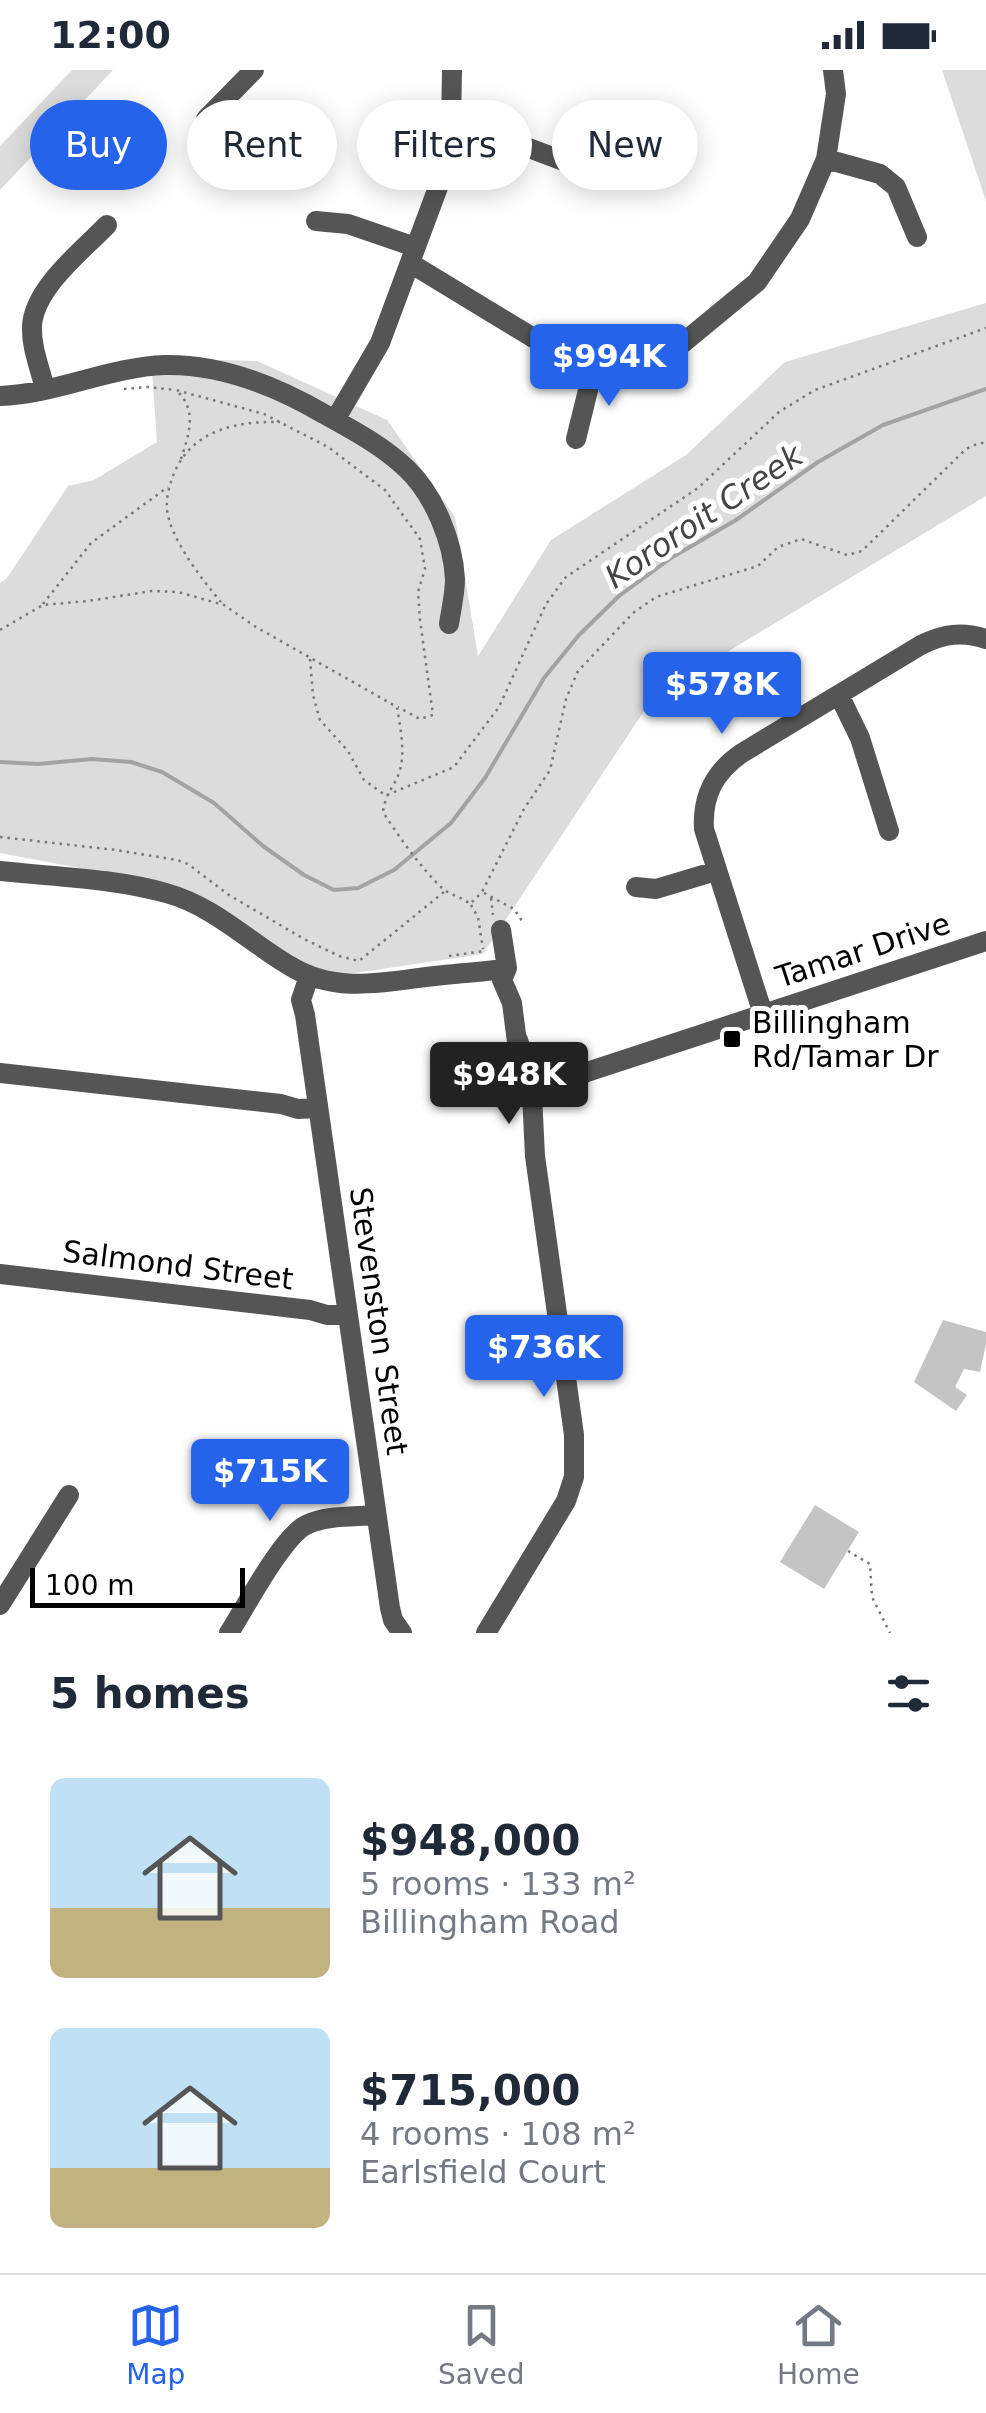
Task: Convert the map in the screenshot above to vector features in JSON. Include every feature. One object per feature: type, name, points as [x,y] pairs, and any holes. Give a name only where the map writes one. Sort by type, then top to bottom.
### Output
[{"type":"street","points":[[225,100],[254,70]]},
{"type":"street","points":[[452,70],[452,100]]},
{"type":"street","points":[[316,221],[348,224],[413,255],[555,351],[594,366],[634,365],[672,352],[757,282],[800,220],[826,160],[836,94],[833,70]]},
{"type":"street","points":[[826,160],[880,174],[896,187],[916,237]]},
{"type":"street","points":[[335,420],[380,343],[437,190]]},
{"type":"street","points":[[45,388],[32,330],[38,304],[52,283],[107,225]]},
{"type":"street","points":[[0,396],[137,367],[188,366],[266,385],[335,420],[390,454],[409,470],[427,497],[443,527],[451,554],[454,579],[448,624]]},
{"type":"street","points":[[576,440],[594,366]]},
{"type":"street","points":[[763,1014],[704,829],[705,800],[715,777],[742,753],[920,644],[961,634],[985,637]]},
{"type":"street","points":[[839,695],[860,738],[889,831]]},
{"type":"street","points":[[0,871],[168,893],[210,912],[289,966],[315,978],[366,985],[480,973],[499,962]]},
{"type":"street","points":[[636,887],[656,889],[716,871]]},
{"type":"street","points":[[486,1633],[560,1513],[574,1477],[574,1434],[512,1004],[515,979],[499,962],[501,930]]},
{"type":"street","name":"Tamar Drive","points":[[527,1089],[986,941]]},
{"type":"street","name":"Stevenston Street","points":[[315,978],[306,1015],[317,1100],[390,1608],[402,1633]]},
{"type":"street","points":[[0,1073],[281,1104],[317,1100]]},
{"type":"street","name":"Salmond Street","points":[[0,1274],[310,1310],[347,1308]]},
{"type":"street","points":[[0,1605],[69,1495]]},
{"type":"street","points":[[230,1633],[296,1531],[309,1523],[376,1515]]},
{"type":"path","points":[[386,796],[454,766],[499,707],[546,604],[566,577],[698,488],[780,412],[815,390],[986,328]]},
{"type":"path","points":[[114,391],[148,387],[176,390],[242,406],[282,422],[328,448],[385,490],[420,539],[424,569],[418,592],[421,635],[434,715],[420,719],[256,627],[224,605],[199,576],[167,512],[169,486],[181,459],[191,416],[189,406],[176,390]]},
{"type":"path","points":[[181,459],[209,434],[224,428],[242,423],[282,422]]},
{"type":"path","points":[[470,904],[482,892],[524,809],[550,770],[566,699],[578,671],[633,613],[656,596],[758,566],[778,546],[802,539],[847,554],[862,551],[966,449],[986,442]]},
{"type":"path","points":[[0,630],[43,604],[92,543],[169,486]]},
{"type":"path","points":[[43,604],[152,591],[178,592],[224,605]]},
{"type":"path","points":[[310,658],[320,720],[348,751],[364,780],[386,796]]},
{"type":"path","points":[[397,706],[401,769],[386,796],[383,812],[445,891],[470,904],[499,962]]},
{"type":"path","points":[[0,837],[177,860],[304,938],[339,956],[359,961],[445,891]]},
{"type":"path","points":[[482,892],[514,909],[522,921]]},
{"type":"path","points":[[298,949],[304,938]]},
{"type":"path","points":[[848,1551],[870,1564],[872,1597],[890,1633]]},
{"type":"shaded area","points":[[72,70],[113,70],[85,100],[44,100]]},
{"type":"shaded area","points":[[942,70],[986,70],[986,201]]},
{"type":"shaded area","points":[[30,114],[30,158],[0,190],[0,146]]},
{"type":"shaded area","points":[[986,303],[986,496],[654,696],[483,954],[341,975],[286,957],[148,881],[0,853],[0,583],[68,486],[94,480],[157,442],[151,358],[257,361],[387,420],[455,517],[478,656],[551,540],[686,455],[785,362]]},
{"type":"building","points":[[943,1320],[986,1332],[980,1372],[964,1369],[955,1387],[967,1395],[956,1411],[914,1382]]},
{"type":"building","points":[[815,1505],[859,1532],[824,1589],[780,1562]]},
{"type":"waterway","name":"Kororoit Creek","points":[[0,762],[38,764],[92,759],[131,762],[162,772],[214,803],[304,875],[334,890],[358,888],[394,870],[451,823],[485,778],[544,678],[579,635],[619,596],[818,462],[883,425],[986,389]]},
{"type":"place","name":"Billingham Rd/Tamar Dr","points":[[732,1039]]}]
